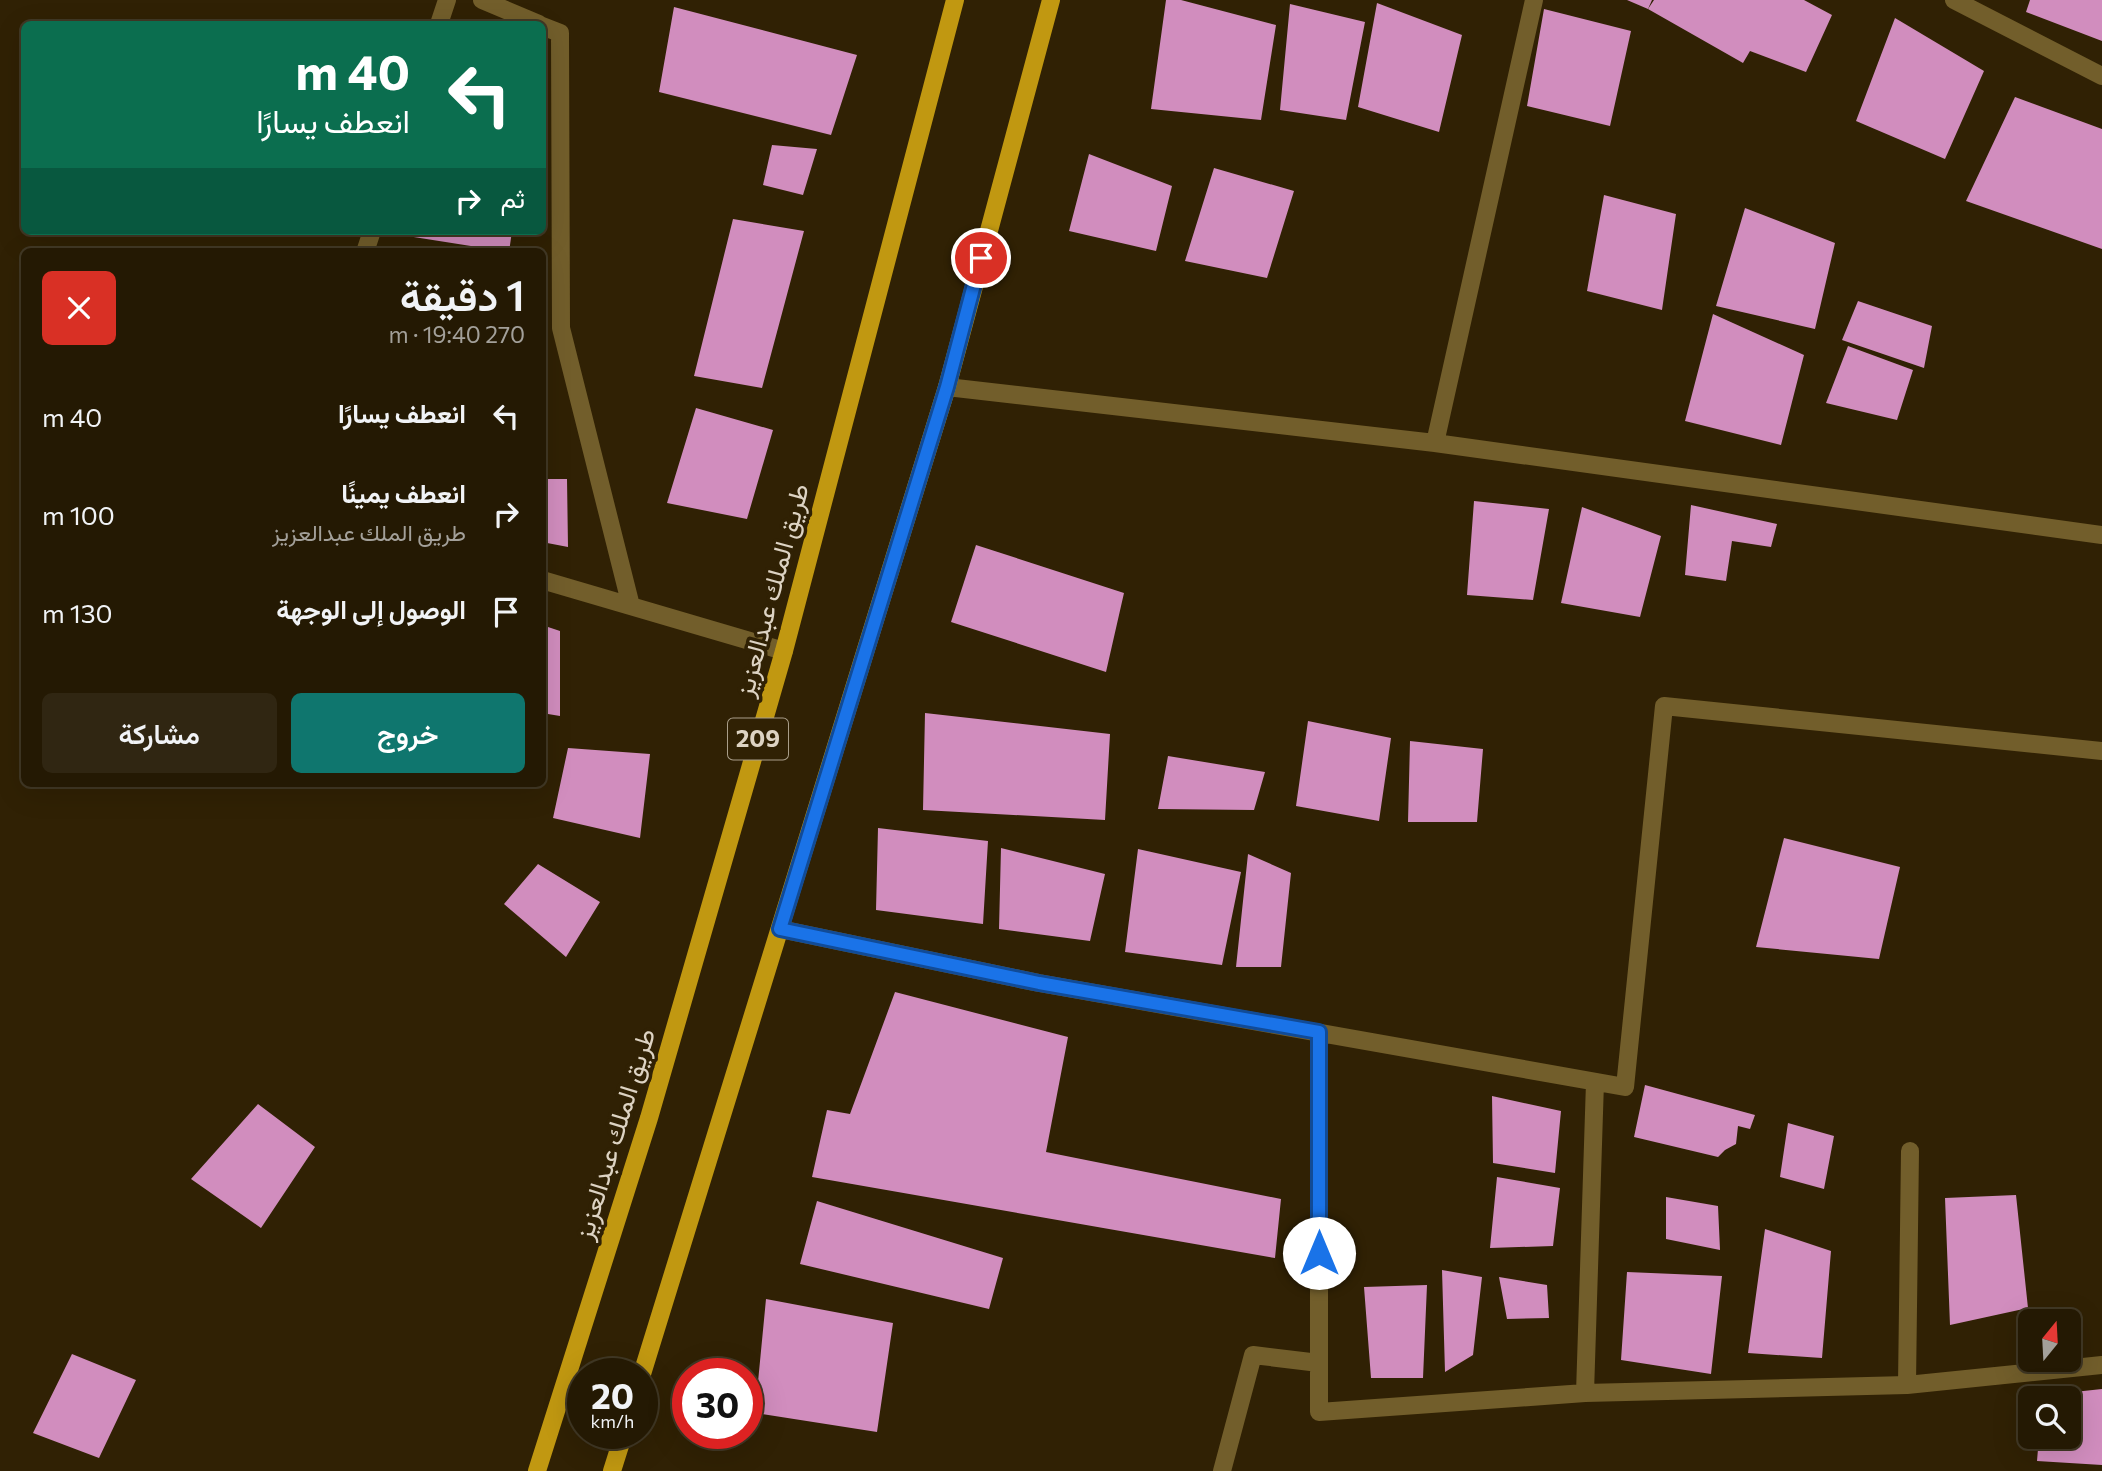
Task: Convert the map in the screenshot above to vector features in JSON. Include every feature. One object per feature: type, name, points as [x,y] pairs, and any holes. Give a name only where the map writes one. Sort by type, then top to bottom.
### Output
[{"type":"main road","name":"طريق الملك عبدالعزيز","points":[[537,1471],[649,1118],[784,651],[955,0]]},
{"type":"main road","points":[[647,1358],[947,387],[1051,0]]},
{"type":"main road","points":[[612,1471],[619,1449]]},
{"type":"street","points":[[440,21],[447,0]]},
{"type":"street","points":[[482,0],[532,21]]},
{"type":"street","points":[[1435,443],[1534,0]]},
{"type":"street","points":[[1954,0],[2102,76]]},
{"type":"street","points":[[546,27],[560,33],[561,328],[631,606]]},
{"type":"street","points":[[947,387],[1435,443],[2102,535]]},
{"type":"street","points":[[546,581],[784,651]]},
{"type":"street","points":[[780,929],[1039,983],[1625,1087],[1664,706],[2102,751]]},
{"type":"street","points":[[1319,1032],[1319,1412],[1585,1393],[1906,1384],[2102,1365]]},
{"type":"street","points":[[1585,1393],[1595,1082]]},
{"type":"street","points":[[1906,1384],[1910,1151]]},
{"type":"street","points":[[1222,1471],[1253,1355],[1319,1363]]},
{"type":"building","points":[[1166,0],[1181,0],[1276,25],[1261,120],[1151,109]]},
{"type":"building","points":[[1627,0],[1652,0],[1648,9]]},
{"type":"building","points":[[1654,0],[1804,0],[1832,15],[1806,72],[1750,51],[1743,63],[1648,9]]},
{"type":"building","points":[[2030,0],[2102,0],[2102,41],[2026,12]]},
{"type":"building","points":[[1377,3],[1462,35],[1439,132],[1358,107]]},
{"type":"building","points":[[1290,4],[1365,22],[1346,120],[1280,110]]},
{"type":"building","points":[[674,7],[857,55],[831,135],[659,92]]},
{"type":"building","points":[[1544,9],[1631,31],[1610,126],[1527,106]]},
{"type":"building","points":[[1895,18],[1984,71],[1945,159],[1856,121]]},
{"type":"building","points":[[2015,97],[2102,129],[2102,249],[1966,201]]},
{"type":"building","points":[[772,145],[817,149],[803,195],[763,185]]},
{"type":"building","points":[[1089,154],[1172,186],[1156,251],[1069,231]]},
{"type":"building","points":[[1214,168],[1294,191],[1267,278],[1185,261]]},
{"type":"building","points":[[1604,195],[1676,214],[1662,310],[1587,291]]},
{"type":"building","points":[[1745,208],[1835,243],[1815,329],[1716,306]]},
{"type":"building","points":[[733,219],[804,231],[762,388],[694,376]]},
{"type":"building","points":[[401,235],[511,235],[510,248],[484,248]]},
{"type":"building","points":[[1858,301],[1932,326],[1924,368],[1842,340]]},
{"type":"building","points":[[1713,314],[1804,355],[1781,445],[1685,421]]},
{"type":"building","points":[[1848,346],[1913,370],[1897,420],[1826,403]]},
{"type":"building","points":[[696,408],[773,430],[747,519],[667,503]]},
{"type":"building","points":[[546,479],[567,479],[568,547],[546,543]]},
{"type":"building","points":[[1474,501],[1549,509],[1533,600],[1467,595]]},
{"type":"building","points":[[1691,505],[1777,524],[1771,547],[1732,541],[1726,581],[1685,575]]},
{"type":"building","points":[[1582,507],[1661,536],[1640,617],[1561,603]]},
{"type":"building","points":[[976,545],[1124,593],[1106,672],[951,622]]},
{"type":"building","points":[[546,626],[560,631],[560,716],[546,714]]},
{"type":"building","points":[[925,713],[1110,734],[1105,820],[923,810]]},
{"type":"building","points":[[1308,721],[1391,738],[1379,821],[1296,806]]},
{"type":"building","points":[[1410,741],[1483,749],[1477,822],[1408,822]]},
{"type":"building","points":[[568,748],[650,754],[640,838],[553,818]]},
{"type":"building","points":[[1168,756],[1265,772],[1254,810],[1158,809]]},
{"type":"building","points":[[878,828],[988,841],[983,924],[876,910]]},
{"type":"building","points":[[1784,838],[1900,867],[1879,959],[1756,947]]},
{"type":"building","points":[[1001,848],[1105,874],[1090,941],[999,929]]},
{"type":"building","points":[[1138,849],[1241,872],[1222,965],[1125,952]]},
{"type":"building","points":[[1248,854],[1291,873],[1281,967],[1236,967]]},
{"type":"building","points":[[538,864],[600,902],[566,957],[504,904]]},
{"type":"building","points":[[895,992],[1068,1037],[1046,1152],[1281,1199],[1275,1258],[812,1177],[827,1110],[850,1114]]},
{"type":"building","points":[[1645,1085],[1755,1115],[1750,1129],[1738,1126],[1736,1144],[1718,1157],[1634,1137]]},
{"type":"building","points":[[1492,1096],[1561,1111],[1555,1173],[1493,1163]]},
{"type":"building","points":[[258,1104],[315,1147],[261,1228],[191,1179]]},
{"type":"building","points":[[1788,1123],[1834,1136],[1824,1189],[1780,1177]]},
{"type":"building","points":[[1497,1177],[1560,1188],[1553,1246],[1490,1248]]},
{"type":"building","points":[[2016,1195],[2028,1308],[1950,1325],[1945,1198]]},
{"type":"building","points":[[1666,1197],[1718,1206],[1720,1250],[1666,1239]]},
{"type":"building","points":[[817,1201],[1003,1258],[989,1309],[800,1264]]},
{"type":"building","points":[[1765,1229],[1831,1251],[1822,1358],[1748,1353]]},
{"type":"building","points":[[1442,1270],[1482,1277],[1473,1355],[1445,1372]]},
{"type":"building","points":[[1627,1272],[1722,1276],[1711,1374],[1621,1360]]},
{"type":"building","points":[[1499,1277],[1547,1285],[1549,1318],[1507,1319]]},
{"type":"building","points":[[1427,1285],[1423,1378],[1371,1378],[1364,1287]]},
{"type":"building","points":[[766,1299],[893,1323],[877,1432],[763,1414],[763,1358],[760,1358]]},
{"type":"building","points":[[72,1354],[136,1380],[99,1458],[33,1433]]},
{"type":"building","points":[[2102,1389],[2102,1465],[2037,1461],[2038,1449],[2081,1449],[2081,1391]]},
{"type":"route","points":[[981,258],[947,387],[780,929],[1039,983],[1319,1032],[1319,1253]]}]
